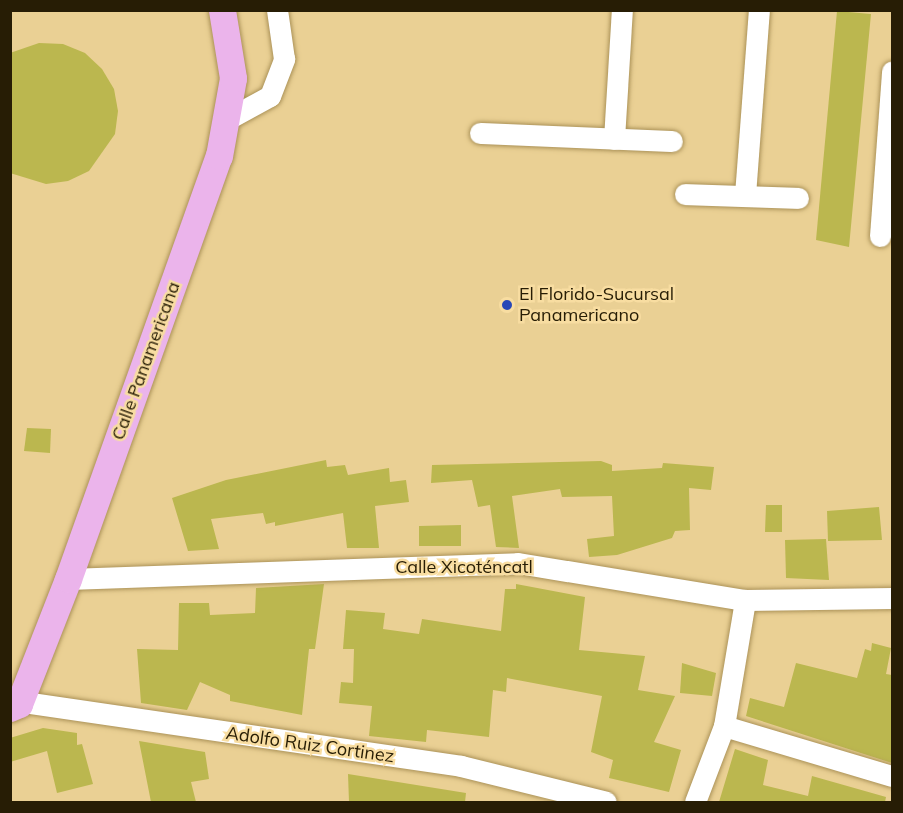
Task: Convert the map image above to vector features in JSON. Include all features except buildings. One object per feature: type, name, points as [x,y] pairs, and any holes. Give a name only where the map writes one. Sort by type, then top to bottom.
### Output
[{"type":"main road","name":"Calle Panamericana","points":[[13,704],[68,579],[219,156],[233,78],[222,10]]},
{"type":"street","points":[[226,120],[270,96],[284,59],[277,10]]},
{"type":"street","points":[[614,139],[622,10]]},
{"type":"street","points":[[745,195],[759,10]]},
{"type":"street","points":[[880,236],[892,71]]},
{"type":"street","points":[[480,133],[672,141]]},
{"type":"street","points":[[685,194],[798,198]]},
{"type":"street","name":"Calle Xicoténcatl","points":[[68,579],[518,563],[745,600],[892,598]]},
{"type":"street","points":[[695,802],[724,726],[745,600]]},
{"type":"street","name":"Adolfo Ruiz Cortinez","points":[[13,704],[461,766],[606,802]]},
{"type":"street","points":[[724,726],[892,776]]},
{"type":"place","name":"El Florido-Sucursal Panamericano","points":[[507,305]]}]
